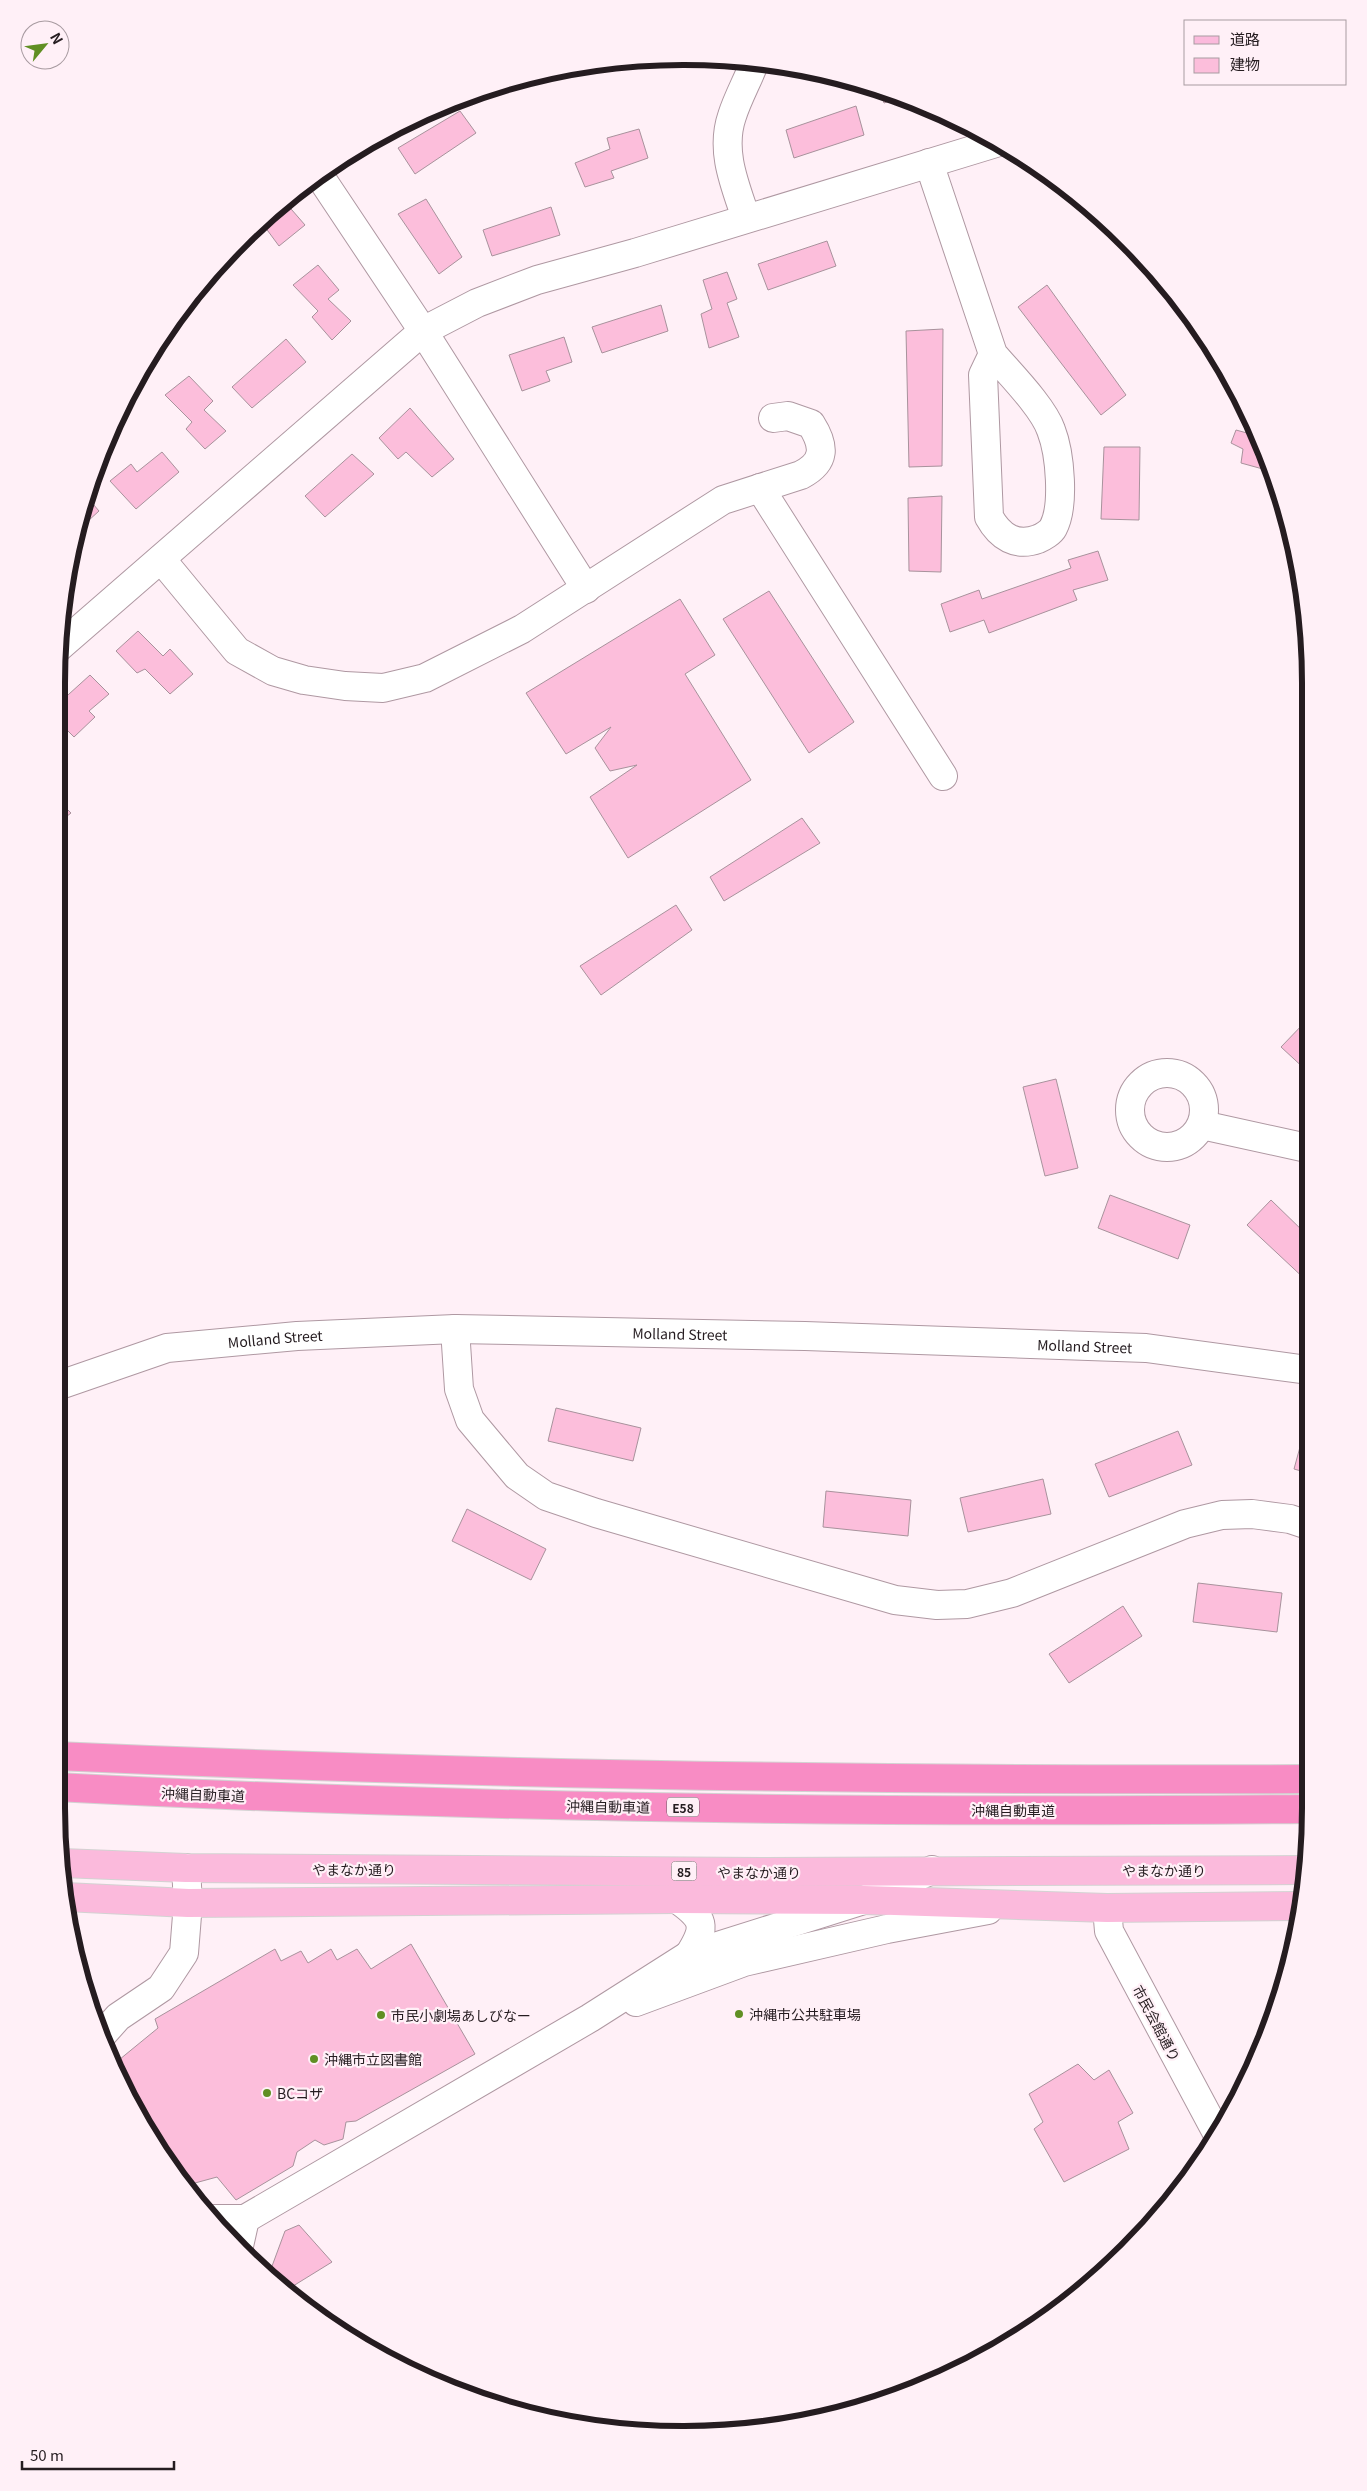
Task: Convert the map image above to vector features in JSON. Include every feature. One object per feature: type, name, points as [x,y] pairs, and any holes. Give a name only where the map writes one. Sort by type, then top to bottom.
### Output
[{"type":"highway","points":[[65,1756],[169,1761],[636,1773],[1151,1780],[1302,1779]]},
{"type":"highway","name":"沖縄自動車道","points":[[65,1787],[178,1793],[634,1806],[893,1810],[1302,1809]]},
{"type":"main road","name":"やまなか通り","points":[[68,1863],[186,1868],[763,1872],[1299,1870]]},
{"type":"main road","name":"やまなか通り","points":[[72,1897],[188,1903],[882,1897],[1108,1908],[1294,1906]]},
{"type":"street","points":[[746,218],[730,172],[728,145],[732,117],[752,69]]},
{"type":"street","points":[[66,641],[423,331],[477,303],[536,280],[635,253],[988,145]]},
{"type":"street","points":[[929,163],[994,354],[1040,412],[1051,430],[1059,467],[1059,503],[1053,529],[1042,538],[1028,542],[1016,542],[1005,538],[996,530],[988,517],[983,375],[994,354]]},
{"type":"street","points":[[323,181],[423,331],[586,590]]},
{"type":"street","points":[[161,559],[237,651],[273,671],[304,680],[345,686],[383,688],[425,678],[522,629],[586,590],[723,500],[801,475],[813,468],[820,456],[821,446],[811,424],[788,416],[773,418]]},
{"type":"street","points":[[760,488],[943,776]]},
{"type":"street","points":[[1202,1125],[1302,1147]]},
{"type":"street","points":[[456,1329],[459,1389],[470,1420],[517,1476],[546,1496],[596,1513],[895,1600],[937,1605],[967,1604],[1012,1593],[1185,1524],[1222,1515],[1252,1514],[1302,1523]]},
{"type":"street","name":"Molland Street","points":[[65,1383],[167,1348],[297,1336],[456,1329],[805,1336],[1146,1348],[1302,1369]]},
{"type":"street","points":[[107,2030],[118,2017],[161,1988],[184,1953],[188,1903],[186,1868]]},
{"type":"street","points":[[222,2219],[245,2219],[590,2018],[688,1955],[882,1897],[932,1870]]},
{"type":"street","points":[[763,1872],[803,1881],[866,1880],[882,1897],[887,1929]]},
{"type":"street","points":[[677,1899],[696,1912],[702,1927],[700,1937],[688,1955]]},
{"type":"street","points":[[590,2018],[744,1962],[887,1929],[1018,1904]]},
{"type":"street","name":"市民会館通り","points":[[1108,1908],[1109,1932],[1213,2126]]},
{"type":"street","points":[[241,2239],[245,2219]]},
{"type":"building","points":[[882,98],[890,101],[884,103]]},
{"type":"building","points":[[856,106],[864,135],[794,158],[786,130]]},
{"type":"building","points":[[460,111],[476,133],[415,174],[398,148]]},
{"type":"building","points":[[639,129],[648,158],[611,171],[614,178],[585,187],[575,163],[610,149],[607,138]]},
{"type":"building","points":[[426,199],[462,257],[439,274],[398,214]]},
{"type":"building","points":[[289,207],[305,225],[279,246],[266,228]]},
{"type":"building","points":[[551,207],[560,235],[492,256],[483,230]]},
{"type":"building","points":[[827,241],[836,266],[768,290],[758,264]]},
{"type":"building","points":[[318,265],[339,290],[328,299],[351,321],[332,340],[312,317],[318,311],[293,285]]},
{"type":"building","points":[[727,272],[737,299],[727,303],[739,337],[709,348],[701,314],[712,309],[703,280]]},
{"type":"building","points":[[1047,285],[1126,395],[1101,415],[1018,307]]},
{"type":"building","points":[[661,305],[668,331],[602,353],[592,327]]},
{"type":"building","points":[[943,329],[942,466],[909,467],[906,331]]},
{"type":"building","points":[[564,337],[572,362],[546,371],[550,381],[522,391],[509,355]]},
{"type":"building","points":[[286,339],[306,362],[252,408],[232,387]]},
{"type":"building","points":[[189,376],[213,401],[204,410],[226,431],[205,449],[186,429],[192,422],[165,395]]},
{"type":"building","points":[[410,408],[454,459],[432,477],[406,452],[398,459],[379,438]]},
{"type":"building","points":[[1236,430],[1247,433],[1247,431],[1263,469],[1241,463],[1243,449],[1231,443]]},
{"type":"building","points":[[1104,447],[1140,447],[1139,520],[1101,519]]},
{"type":"building","points":[[162,452],[179,472],[136,509],[110,481],[131,464],[137,472]]},
{"type":"building","points":[[352,454],[374,474],[325,517],[305,496]]},
{"type":"building","points":[[942,496],[941,572],[909,571],[908,498]]},
{"type":"building","points":[[92,503],[99,511],[86,523]]},
{"type":"building","points":[[1098,551],[1108,580],[1073,590],[1077,600],[989,633],[984,620],[950,632],[941,604],[979,590],[982,599],[1071,568],[1068,560]]},
{"type":"building","points":[[769,591],[854,722],[809,753],[723,619]]},
{"type":"building","points":[[680,599],[715,655],[685,674],[751,780],[628,858],[590,797],[637,765],[610,771],[595,748],[611,727],[566,754],[526,693]]},
{"type":"building","points":[[138,631],[163,656],[170,649],[193,674],[170,694],[145,669],[137,673],[116,651]]},
{"type":"building","points":[[90,675],[109,694],[89,711],[95,717],[74,737],[65,728],[65,698]]},
{"type":"building","points":[[65,807],[71,813],[65,818]]},
{"type":"building","points":[[802,818],[820,843],[724,901],[710,877]]},
{"type":"building","points":[[676,905],[692,930],[601,995],[580,966]]},
{"type":"building","points":[[1302,1025],[1302,1066],[1281,1047]]},
{"type":"building","points":[[1056,1079],[1078,1168],[1045,1176],[1023,1087]]},
{"type":"building","points":[[1110,1195],[1190,1225],[1178,1259],[1098,1228]]},
{"type":"building","points":[[1271,1200],[1302,1230],[1302,1276],[1247,1225]]},
{"type":"building","points":[[556,1408],[641,1428],[633,1461],[548,1441]]},
{"type":"building","points":[[1178,1431],[1192,1465],[1109,1497],[1095,1464]]},
{"type":"building","points":[[1302,1440],[1302,1471],[1294,1469]]},
{"type":"building","points":[[1043,1479],[1051,1514],[968,1532],[960,1498]]},
{"type":"building","points":[[826,1491],[911,1500],[908,1536],[823,1527]]},
{"type":"building","points":[[467,1509],[546,1549],[531,1580],[452,1541]]},
{"type":"building","points":[[1198,1583],[1282,1593],[1277,1632],[1193,1622]]},
{"type":"building","points":[[1123,1606],[1142,1636],[1069,1683],[1049,1654]]},
{"type":"building","name":"BCコザ","points":[[411,1944],[475,2054],[356,2121],[346,2122],[343,2139],[324,2145],[315,2140],[297,2152],[293,2166],[236,2200],[217,2177],[193,2184],[169,2151],[148,2117],[119,2060],[158,2028],[155,2019],[275,1949],[281,1961],[301,1951],[308,1963],[331,1949],[337,1960],[357,1949],[371,1969]]},
{"type":"building","points":[[1078,2064],[1094,2080],[1109,2070],[1133,2113],[1118,2122],[1129,2149],[1064,2182],[1034,2129],[1043,2122],[1029,2094]]},
{"type":"building","points":[[299,2225],[332,2262],[293,2286],[271,2268],[285,2231]]},
{"type":"place","name":"沖縄市公共駐車場","points":[[739,2014]]},
{"type":"place","name":"市民小劇場あしびなー","points":[[381,2015]]},
{"type":"place","name":"沖縄市立図書館","points":[[314,2059]]},
{"type":"place","name":"BCコザ","points":[[267,2093]]}]
